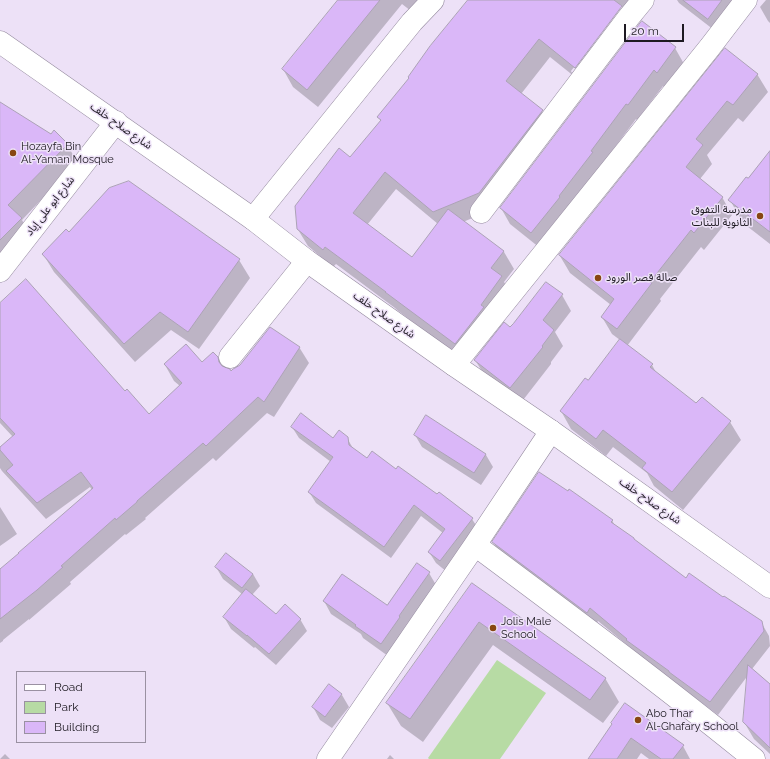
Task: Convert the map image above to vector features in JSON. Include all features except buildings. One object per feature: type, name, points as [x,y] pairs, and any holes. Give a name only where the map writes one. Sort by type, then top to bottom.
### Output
[{"type":"street","points":[[253,219],[412,22],[433,0]]},
{"type":"street","points":[[481,212],[643,0]]},
{"type":"street","points":[[454,365],[710,47],[746,0]]},
{"type":"street","name":"شارع صلاح خلف","points":[[0,42],[116,122],[253,219],[307,261],[454,365],[551,431],[770,587]]},
{"type":"street","name":"شارع ابو على إياد","points":[[0,271],[116,122]]},
{"type":"street","points":[[230,357],[307,261]]},
{"type":"street","points":[[328,759],[475,545],[551,431]]},
{"type":"street","points":[[475,545],[714,726],[754,759]]},
{"type":"green space","points":[[497,660],[546,693],[500,759],[429,759],[428,758]]},
{"type":"place","name":"Hozayfa Bin Al-Yaman Mosque","points":[[13,153]]},
{"type":"place","name":"مدرسة التفوق الثانوية للبنات","points":[[760,216]]},
{"type":"place","name":"صالة قصر الورود","points":[[598,278]]},
{"type":"place","name":"Jolis Male School","points":[[493,628]]},
{"type":"place","name":"Abo Thar Al-Ghafary School","points":[[638,720]]}]
